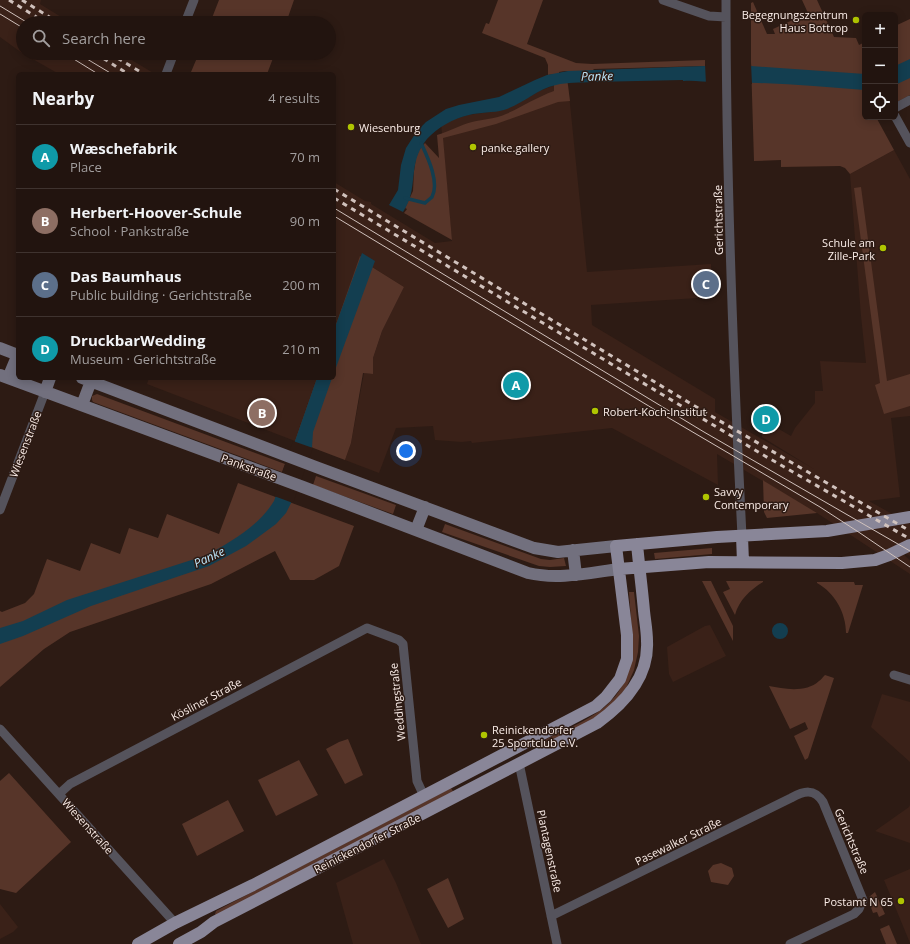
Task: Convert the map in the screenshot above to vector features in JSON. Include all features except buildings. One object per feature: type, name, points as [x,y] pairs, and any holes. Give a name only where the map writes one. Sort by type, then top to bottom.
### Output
[{"type":"main road","name":"Pankstraße","points":[[0,348],[16,353]]},
{"type":"main road","name":"Pankstraße","points":[[16,357],[4,377],[277,477],[528,573],[540,576],[556,577],[619,569]]},
{"type":"main road","name":"Wiesenstraße","points":[[45,392],[49,380]]},
{"type":"main road","name":"Pankstraße","points":[[82,405],[86,380],[311,465],[543,550],[558,552],[616,546]]},
{"type":"main road","points":[[416,530],[424,507]]},
{"type":"main road","points":[[616,546],[827,531],[910,517]]},
{"type":"main road","points":[[742,536],[743,562]]},
{"type":"main road","name":"Reinickendorfer Straße","points":[[176,923],[182,942],[202,932],[214,922],[597,723],[618,707],[637,683],[645,663],[647,642],[637,544]]},
{"type":"main road","points":[[619,569],[709,562],[859,562],[883,558],[910,545]]},
{"type":"main road","name":"Reinickendorfer Straße","points":[[138,944],[596,706],[606,697],[620,678],[627,659],[616,546]]},
{"type":"main road","points":[[573,550],[576,575]]},
{"type":"main road","points":[[512,750],[519,763]]},
{"type":"main road","points":[[207,908],[214,922]]},
{"type":"street","points":[[188,16],[194,0]]},
{"type":"street","points":[[663,0],[709,16],[726,17]]},
{"type":"street","name":"Gerichtstraße","points":[[726,0],[726,63],[732,296],[742,536]]},
{"type":"street","points":[[167,72],[171,60]]},
{"type":"street","points":[[898,106],[910,100]]},
{"type":"street","points":[[897,120],[910,143]]},
{"type":"street","name":"Wiesenstraße","points":[[0,510],[45,392]]},
{"type":"street","name":"Kösliner Straße","points":[[58,794],[70,784],[367,628]]},
{"type":"street","name":"Weddingstraße","points":[[367,628],[399,640],[403,644],[417,781],[424,796]]},
{"type":"street","points":[[894,675],[910,680]]},
{"type":"street","name":"Wiesenstraße","points":[[0,729],[176,923]]},
{"type":"street","name":"Plantagenstraße","points":[[519,763],[557,944]]},
{"type":"street","name":"Pasewalker Straße","points":[[551,916],[798,794],[807,792],[815,794]]},
{"type":"street","name":"Gerichtstraße","points":[[790,944],[854,914],[863,900],[823,802],[815,794]]},
{"type":"shaded area","points":[[0,0],[41,0],[40,4],[60,16],[16,16],[16,49],[0,37]]},
{"type":"shaded area","points":[[219,0],[294,0],[288,16],[213,16]]},
{"type":"shaded area","points":[[498,0],[543,0],[527,44],[576,63],[592,64],[705,60],[705,66],[593,69],[595,71],[559,72],[559,79],[567,78],[570,101],[558,102],[496,124],[443,138],[452,240],[404,213],[407,209],[405,208],[413,191],[414,171],[419,150],[425,143],[439,158],[437,135],[468,123],[502,116],[554,91],[554,74],[548,75],[548,65],[545,58],[482,33],[486,23],[489,24]]},
{"type":"shaded area","points":[[802,0],[817,0],[834,37],[856,38],[859,45],[862,44],[862,120],[878,120],[894,150],[850,174],[845,168],[840,166],[781,167],[781,160],[754,161],[751,3],[753,2],[767,34],[775,34],[773,29],[808,13]]},
{"type":"shaded area","points":[[910,19],[910,95],[898,101],[898,48],[898,25]]},
{"type":"shaded area","points":[[34,60],[132,60],[152,72],[55,72]]},
{"type":"shaded area","points":[[196,60],[272,60],[268,72],[191,72]]},
{"type":"shaded area","points":[[568,84],[587,272],[711,264],[712,297],[591,305],[592,325],[715,399],[715,412],[814,469],[762,437],[761,425],[770,424],[791,436],[795,428],[815,403],[815,391],[823,391],[820,361],[866,363],[850,174],[894,150],[910,179],[910,416],[891,418],[900,497],[869,501],[910,524],[910,556],[905,553],[904,555],[910,560],[910,574],[817,513],[717,454],[718,485],[612,428],[472,443],[471,441],[462,442],[435,440],[433,426],[396,428],[379,473],[345,460],[351,443],[364,373],[373,374],[373,358],[382,331],[404,287],[372,267],[360,257],[336,324],[336,183],[365,201],[371,202],[371,204],[435,243],[452,241],[441,123],[468,115],[503,110],[539,91],[555,85]]},
{"type":"shaded area","points":[[861,187],[887,381],[910,374],[910,406],[884,414],[875,385],[880,383],[854,188]]},
{"type":"shaded area","points":[[360,256],[372,267],[404,287],[382,331],[373,358],[373,374],[363,373],[351,443],[345,460],[295,441],[316,380],[336,380],[336,324]]},
{"type":"shaded area","points":[[148,380],[316,380],[295,441],[147,384]]},
{"type":"shaded area","points":[[97,394],[285,464],[282,472],[93,402],[92,396]]},
{"type":"shaded area","points":[[316,476],[396,505],[393,514],[313,485]]},
{"type":"shaded area","points":[[763,480],[817,513],[767,518],[764,512]]},
{"type":"shaded area","points":[[238,483],[354,526],[339,566],[314,580],[290,580],[275,551],[211,584],[70,632],[44,649],[0,687],[0,611],[2,612],[25,603],[34,594],[47,559],[80,571],[91,543],[120,554],[129,528],[158,538],[167,514],[219,534]]},
{"type":"shaded area","points":[[445,524],[541,559],[550,560],[564,558],[566,566],[539,566],[442,532]]},
{"type":"shaded area","points":[[712,548],[712,554],[655,559],[654,553]]},
{"type":"shaded area","points":[[702,581],[711,581],[733,626],[733,641]]},
{"type":"shaded area","points":[[726,581],[763,582],[754,588],[742,600],[735,615],[723,592],[730,589]]},
{"type":"shaded area","points":[[817,582],[854,582],[855,585],[863,585],[848,633],[846,633],[844,618],[838,604],[829,592]]},
{"type":"shaded area","points":[[629,592],[634,592],[639,636],[638,652],[634,670],[626,688],[607,712],[543,747],[541,742],[594,715],[612,700],[619,691],[629,665],[633,646]]},
{"type":"shaded area","points":[[710,625],[726,656],[673,682],[669,674],[667,647],[705,626]]},
{"type":"shaded area","points":[[825,675],[834,678],[808,758],[805,760],[794,736],[808,729],[805,722],[790,729],[769,686],[788,689],[801,689],[814,685]]},
{"type":"shaded area","points":[[882,694],[910,702],[910,762],[871,727]]},
{"type":"shaded area","points":[[348,739],[363,775],[345,784],[326,749]]},
{"type":"shaded area","points":[[299,760],[318,795],[276,816],[258,780]]},
{"type":"shaded area","points":[[9,773],[71,842],[16,893],[0,889],[0,781]]},
{"type":"shaded area","points":[[451,788],[454,793],[216,915],[215,914],[216,911]]},
{"type":"shaded area","points":[[228,800],[244,831],[197,856],[182,824]]},
{"type":"shaded area","points":[[910,805],[910,843],[875,831],[909,807]]},
{"type":"shaded area","points":[[384,859],[396,883],[421,944],[353,944],[336,883]]},
{"type":"shaded area","points":[[721,863],[732,868],[734,876],[728,885],[711,882],[708,871],[713,865]]},
{"type":"shaded area","name":"Postamt N 65","points":[[910,869],[910,943],[884,880]]},
{"type":"shaded area","points":[[448,878],[464,919],[448,928],[427,889]]},
{"type":"shaded area","points":[[875,892],[885,914],[879,917],[877,912],[873,913],[869,902],[869,897]]},
{"type":"shaded area","points":[[0,904],[18,927],[13,932],[0,939]]},
{"type":"shaded area","points":[[889,925],[897,944],[886,944],[880,929]]},
{"type":"water","points":[[910,59],[910,78],[898,84],[898,65]]},
{"type":"water","name":"Panke","points":[[705,66],[751,66],[862,74],[862,90],[790,84],[683,80],[560,84],[549,87],[504,110],[463,116],[441,127],[427,139],[421,149],[415,167],[411,194],[403,212],[389,205],[398,190],[401,165],[406,148],[417,131],[426,122],[446,109],[499,97],[547,75],[568,71]]},
{"type":"water","points":[[362,253],[375,261],[336,368],[336,324]]},
{"type":"water","name":"Panke","points":[[316,380],[331,380],[313,432],[312,447],[291,503],[286,513],[276,524],[246,546],[209,566],[91,606],[23,636],[0,644],[0,628],[23,621],[67,600],[204,556],[234,539],[252,526],[268,510],[274,501]]},
{"type":"water","points":[[777,623],[783,623],[788,628],[786,637],[783,639],[777,639],[772,634],[772,628]]},
{"type":"pier","points":[[705,64],[751,64],[752,84],[706,84]]},
{"type":"pier","points":[[293,441],[313,448],[293,503],[274,496]]},
{"type":"waterway","points":[[405,198],[425,203],[432,197],[434,191],[434,177],[432,169],[421,143]]},
{"type":"tram line","points":[[0,6],[16,16]]},
{"type":"tram line","points":[[0,14],[16,24]]},
{"type":"tram line","points":[[75,60],[95,72]]},
{"type":"tram line","points":[[89,60],[109,72]]},
{"type":"tram line","points":[[336,209],[704,432],[910,551]]},
{"type":"tram line","points":[[336,217],[657,411],[820,507],[910,567]]},
{"type":"railway","points":[[9,0],[35,16]]},
{"type":"railway","points":[[22,0],[48,16]]},
{"type":"railway","points":[[106,60],[125,72]]},
{"type":"railway","points":[[121,60],[141,72]]},
{"type":"railway","points":[[336,190],[713,417],[910,531]]},
{"type":"railway","points":[[336,199],[765,456],[910,539]]},
{"type":"place","name":"Begegnungszentrum Haus Bottrop","points":[[856,20]]},
{"type":"place","name":"Wiesenburg","points":[[351,127]]},
{"type":"place","name":"panke.gallery","points":[[473,147]]},
{"type":"place","name":"Schule am Zille-Park","points":[[883,248]]},
{"type":"place","name":"Das Baumhaus","points":[[706,284]]},
{"type":"place","name":"Wæschefabrik","points":[[516,385]]},
{"type":"place","name":"Robert-Koch-Institut","points":[[595,411]]},
{"type":"place","name":"Herbert-Hoover-Schule","points":[[262,413]]},
{"type":"place","name":"DruckbarWedding","points":[[766,419]]},
{"type":"place","name":"Savvy Contemporary","points":[[706,497]]},
{"type":"place","name":"Reinickendorfer 25 Sportclub e.V.","points":[[484,735]]},
{"type":"place","name":"Postamt N 65","points":[[901,901]]}]
